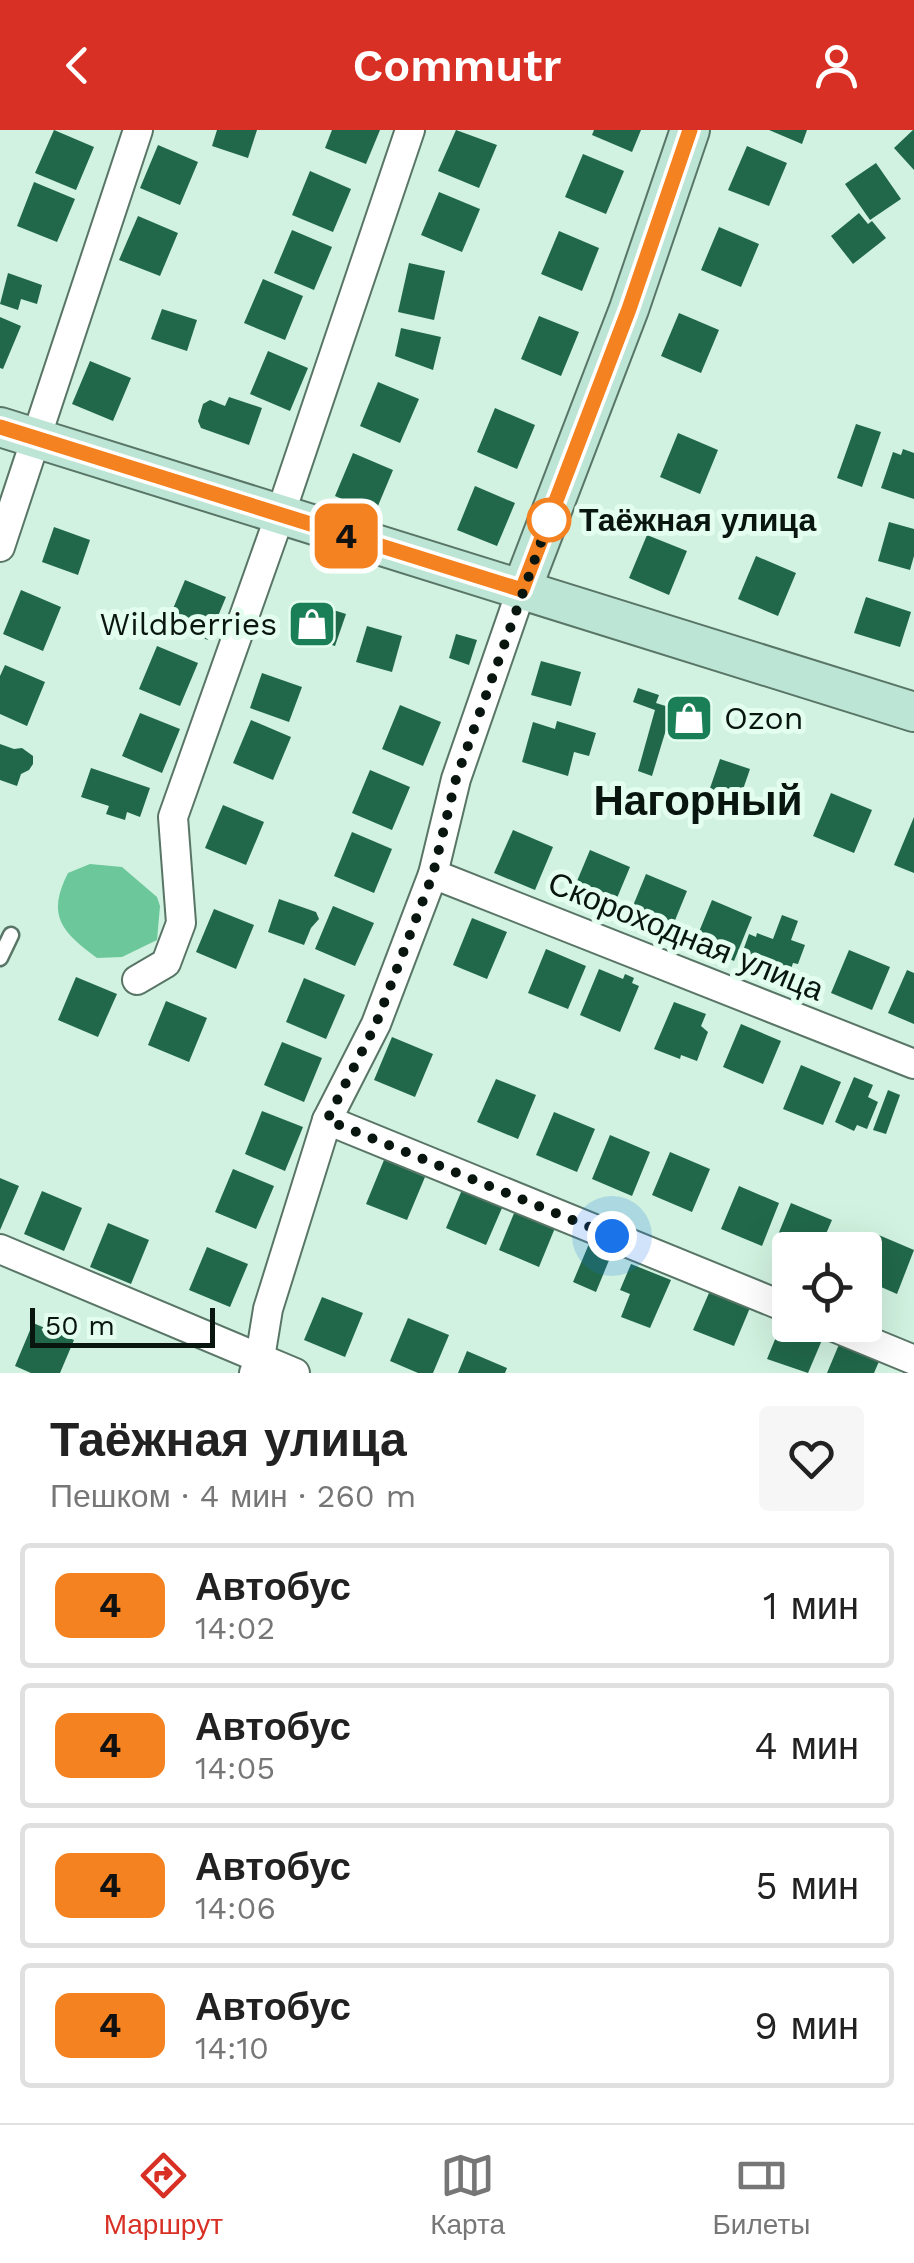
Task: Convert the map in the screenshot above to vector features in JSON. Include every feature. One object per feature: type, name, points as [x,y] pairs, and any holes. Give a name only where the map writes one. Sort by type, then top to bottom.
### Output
[{"type":"street","points":[[0,548],[138,130]]},
{"type":"street","points":[[138,980],[166,964],[182,923],[173,817],[410,130]]},
{"type":"street","points":[[257,1366],[268,1309],[327,1120],[376,1024],[433,874],[456,779],[522,590],[629,309],[690,130]]},
{"type":"street","points":[[0,427],[914,712]]},
{"type":"street","name":"Скороходная улица","points":[[433,874],[914,1064]]},
{"type":"street","points":[[327,1120],[772,1302]]},
{"type":"street","points":[[0,1248],[257,1366],[296,1373]]},
{"type":"street","points":[[870,1342],[914,1360]]},
{"type":"lane","points":[[0,958],[11,935]]},
{"type":"shaded area","points":[[90,864],[122,867],[157,897],[157,940],[122,957],[97,958],[67,931],[58,912],[61,888],[68,873]]},
{"type":"building","points":[[54,130],[94,147],[76,190],[35,173]]},
{"type":"building","points":[[217,130],[257,130],[248,158],[212,146]]},
{"type":"building","points":[[332,130],[380,130],[366,164],[325,148]]},
{"type":"building","points":[[456,130],[497,145],[479,188],[438,171]]},
{"type":"building","points":[[594,130],[641,130],[632,152],[592,135]]},
{"type":"building","points":[[769,130],[807,130],[802,144]]},
{"type":"building","points":[[914,130],[914,170],[894,148]]},
{"type":"building","points":[[158,145],[198,162],[180,205],[140,188]]},
{"type":"building","points":[[747,146],[787,163],[769,206],[728,190]]},
{"type":"building","points":[[583,154],[624,171],[606,214],[565,197]]},
{"type":"building","points":[[876,163],[901,199],[870,220],[845,184]]},
{"type":"building","points":[[310,171],[351,189],[333,232],[292,215]]},
{"type":"building","points":[[34,182],[75,199],[57,242],[17,226]]},
{"type":"building","points":[[439,192],[480,209],[462,252],[421,235]]},
{"type":"building","points":[[859,213],[886,238],[853,264],[831,236]]},
{"type":"building","points":[[138,216],[178,233],[160,276],[119,260]]},
{"type":"building","points":[[719,227],[759,244],[741,287],[701,270]]},
{"type":"building","points":[[292,230],[332,247],[314,290],[274,273]]},
{"type":"building","points":[[559,231],[599,248],[582,291],[541,274]]},
{"type":"building","points":[[409,263],[445,271],[434,320],[398,312]]},
{"type":"building","points":[[8,273],[42,285],[37,304],[21,299],[18,310],[0,304]]},
{"type":"building","points":[[263,279],[303,296],[285,340],[244,323]]},
{"type":"building","points":[[162,309],[197,320],[187,351],[151,339]]},
{"type":"building","points":[[679,313],[719,330],[701,373],[661,356]]},
{"type":"building","points":[[539,316],[579,332],[561,376],[521,359]]},
{"type":"building","points":[[0,317],[21,326],[3,369],[0,368]]},
{"type":"building","points":[[401,328],[441,337],[433,370],[395,356]]},
{"type":"building","points":[[268,351],[308,368],[290,411],[250,394]]},
{"type":"building","points":[[90,361],[131,378],[113,421],[72,404]]},
{"type":"building","points":[[378,382],[419,399],[400,443],[360,426]]},
{"type":"building","points":[[229,397],[262,408],[249,445],[201,428],[198,421],[203,404],[210,400],[225,406]]},
{"type":"building","points":[[495,408],[535,425],[517,469],[477,452]]},
{"type":"building","points":[[856,424],[881,432],[862,487],[837,478]]},
{"type":"building","points":[[678,433],[718,450],[700,494],[660,477]]},
{"type":"building","points":[[903,449],[914,453],[914,499],[881,488],[893,452],[901,455]]},
{"type":"building","points":[[353,453],[393,470],[375,513],[335,496]]},
{"type":"building","points":[[475,486],[515,503],[497,546],[457,530]]},
{"type":"building","points":[[889,522],[914,529],[910,570],[878,561]]},
{"type":"building","points":[[54,527],[90,540],[78,575],[42,562]]},
{"type":"building","points":[[647,535],[687,551],[669,595],[629,578]]},
{"type":"building","points":[[756,556],[796,573],[778,616],[738,599]]},
{"type":"building","points":[[185,580],[226,597],[208,640],[167,623]]},
{"type":"building","points":[[21,590],[61,607],[43,651],[3,634]]},
{"type":"building","points":[[866,597],[911,612],[900,647],[854,633]]},
{"type":"building","points":[[308,602],[346,614],[335,646],[293,632],[302,605]]},
{"type":"building","points":[[367,626],[402,636],[392,672],[356,662]]},
{"type":"building","points":[[456,634],[477,640],[469,665],[449,658]]},
{"type":"building","points":[[157,646],[198,663],[180,706],[139,689]]},
{"type":"building","points":[[541,661],[581,672],[571,706],[531,695]]},
{"type":"building","points":[[5,665],[45,682],[27,726],[0,714],[0,676]]},
{"type":"building","points":[[262,673],[302,687],[289,722],[250,708]]},
{"type":"building","points":[[638,688],[659,695],[656,703],[707,719],[702,734],[668,723],[652,776],[638,771],[655,710],[633,702]]},
{"type":"building","points":[[400,705],[441,722],[423,766],[382,749]]},
{"type":"building","points":[[140,713],[180,729],[162,773],[122,756]]},
{"type":"building","points":[[251,720],[291,737],[273,780],[233,763]]},
{"type":"building","points":[[557,721],[596,733],[589,756],[574,752],[568,776],[522,762],[533,722],[555,729]]},
{"type":"building","points":[[0,744],[22,748],[33,756],[33,764],[21,774],[17,786],[0,780]]},
{"type":"building","points":[[720,759],[750,769],[738,804],[708,794]]},
{"type":"building","points":[[91,768],[150,788],[140,817],[127,812],[125,820],[106,814],[109,806],[81,797]]},
{"type":"building","points":[[370,770],[410,787],[392,830],[352,813]]},
{"type":"building","points":[[831,793],[872,810],[854,853],[813,836]]},
{"type":"building","points":[[223,805],[264,822],[246,865],[205,848]]},
{"type":"building","points":[[914,817],[914,873],[894,865]]},
{"type":"building","points":[[513,830],[553,847],[535,890],[494,873]]},
{"type":"building","points":[[352,832],[392,849],[374,893],[334,876]]},
{"type":"building","points":[[590,850],[630,867],[612,910],[572,893]]},
{"type":"building","points":[[646,874],[687,891],[669,935],[628,918]]},
{"type":"building","points":[[279,899],[316,912],[319,919],[304,945],[268,932]]},
{"type":"building","points":[[712,900],[752,917],[734,961],[694,944]]},
{"type":"building","points":[[333,906],[374,923],[355,966],[315,949]]},
{"type":"building","points":[[214,909],[254,925],[236,969],[196,952]]},
{"type":"building","points":[[782,915],[798,921],[791,940],[805,945],[788,978],[740,959],[749,934],[773,939]]},
{"type":"building","points":[[472,918],[507,932],[487,979],[453,965]]},
{"type":"building","points":[[546,949],[586,966],[568,1009],[528,993]]},
{"type":"building","points":[[849,950],[890,967],[872,1010],[831,993]]},
{"type":"building","points":[[599,969],[623,979],[625,974],[639,986],[620,1032],[580,1015]]},
{"type":"building","points":[[907,970],[914,973],[914,1024],[888,1013]]},
{"type":"building","points":[[76,977],[117,994],[98,1037],[58,1020]]},
{"type":"building","points":[[304,978],[345,995],[326,1039],[286,1022]]},
{"type":"building","points":[[166,1001],[207,1018],[189,1062],[148,1045]]},
{"type":"building","points":[[674,1002],[706,1014],[701,1026],[708,1032],[697,1061],[654,1049]]},
{"type":"building","points":[[741,1024],[781,1041],[763,1084],[723,1067]]},
{"type":"building","points":[[392,1037],[433,1054],[415,1097],[374,1080]]},
{"type":"building","points":[[282,1042],[322,1058],[304,1102],[264,1085]]},
{"type":"building","points":[[801,1065],[841,1082],[823,1125],[783,1109]]},
{"type":"building","points":[[854,1077],[873,1085],[868,1097],[878,1102],[867,1129],[857,1125],[854,1131],[835,1122]]},
{"type":"building","points":[[496,1079],[536,1095],[518,1139],[477,1122]]},
{"type":"building","points":[[888,1090],[900,1095],[886,1134],[873,1130]]},
{"type":"building","points":[[262,1111],[303,1127],[285,1171],[245,1154]]},
{"type":"building","points":[[554,1112],[595,1129],[577,1172],[536,1155]]},
{"type":"building","points":[[610,1135],[650,1152],[632,1196],[592,1179]]},
{"type":"building","points":[[670,1152],[710,1169],[692,1212],[652,1195]]},
{"type":"building","points":[[384,1160],[425,1177],[407,1220],[366,1204]]},
{"type":"building","points":[[233,1169],[274,1186],[256,1229],[215,1212]]},
{"type":"building","points":[[0,1178],[19,1186],[0,1230]]},
{"type":"building","points":[[464,1185],[505,1201],[486,1245],[446,1228]]},
{"type":"building","points":[[739,1186],[779,1203],[762,1246],[721,1229]]},
{"type":"building","points":[[42,1191],[82,1208],[64,1251],[24,1234]]},
{"type":"building","points":[[791,1203],[832,1220],[827,1232],[779,1232]]},
{"type":"building","points":[[517,1206],[557,1223],[539,1267],[499,1250]]},
{"type":"building","points":[[108,1223],[149,1240],[131,1284],[90,1267]]},
{"type":"building","points":[[882,1236],[914,1250],[897,1294],[882,1287]]},
{"type":"building","points":[[591,1239],[614,1248],[596,1292],[573,1282]]},
{"type":"building","points":[[207,1247],[248,1264],[230,1307],[189,1290]]},
{"type":"building","points":[[631,1264],[671,1280],[650,1328],[621,1317],[630,1294],[620,1290]]},
{"type":"building","points":[[712,1286],[752,1303],[734,1346],[693,1330]]},
{"type":"building","points":[[322,1297],[363,1313],[345,1357],[304,1340]]},
{"type":"building","points":[[408,1318],[449,1335],[433,1373],[418,1373],[390,1361]]},
{"type":"building","points":[[33,1323],[74,1340],[60,1373],[31,1373],[15,1366]]},
{"type":"building","points":[[774,1342],[821,1342],[808,1373],[767,1359]]},
{"type":"building","points":[[840,1342],[880,1359],[874,1373],[827,1373]]},
{"type":"building","points":[[467,1351],[507,1368],[505,1373],[458,1373]]},
{"type":"bus line","name":"4","points":[[0,427],[522,590],[629,309],[690,130]]},
{"type":"place","name":"Таёжная улица","points":[[549,520]]},
{"type":"place","name":"Wildberries","points":[[312,624]]},
{"type":"place","name":"Ozon","points":[[689,718]]},
{"type":"district","name":"Нагорный","points":[[698,800]]},
{"type":"route","points":[[549,520],[554,506],[456,779],[433,874],[376,1024],[327,1120],[612,1236]]}]
